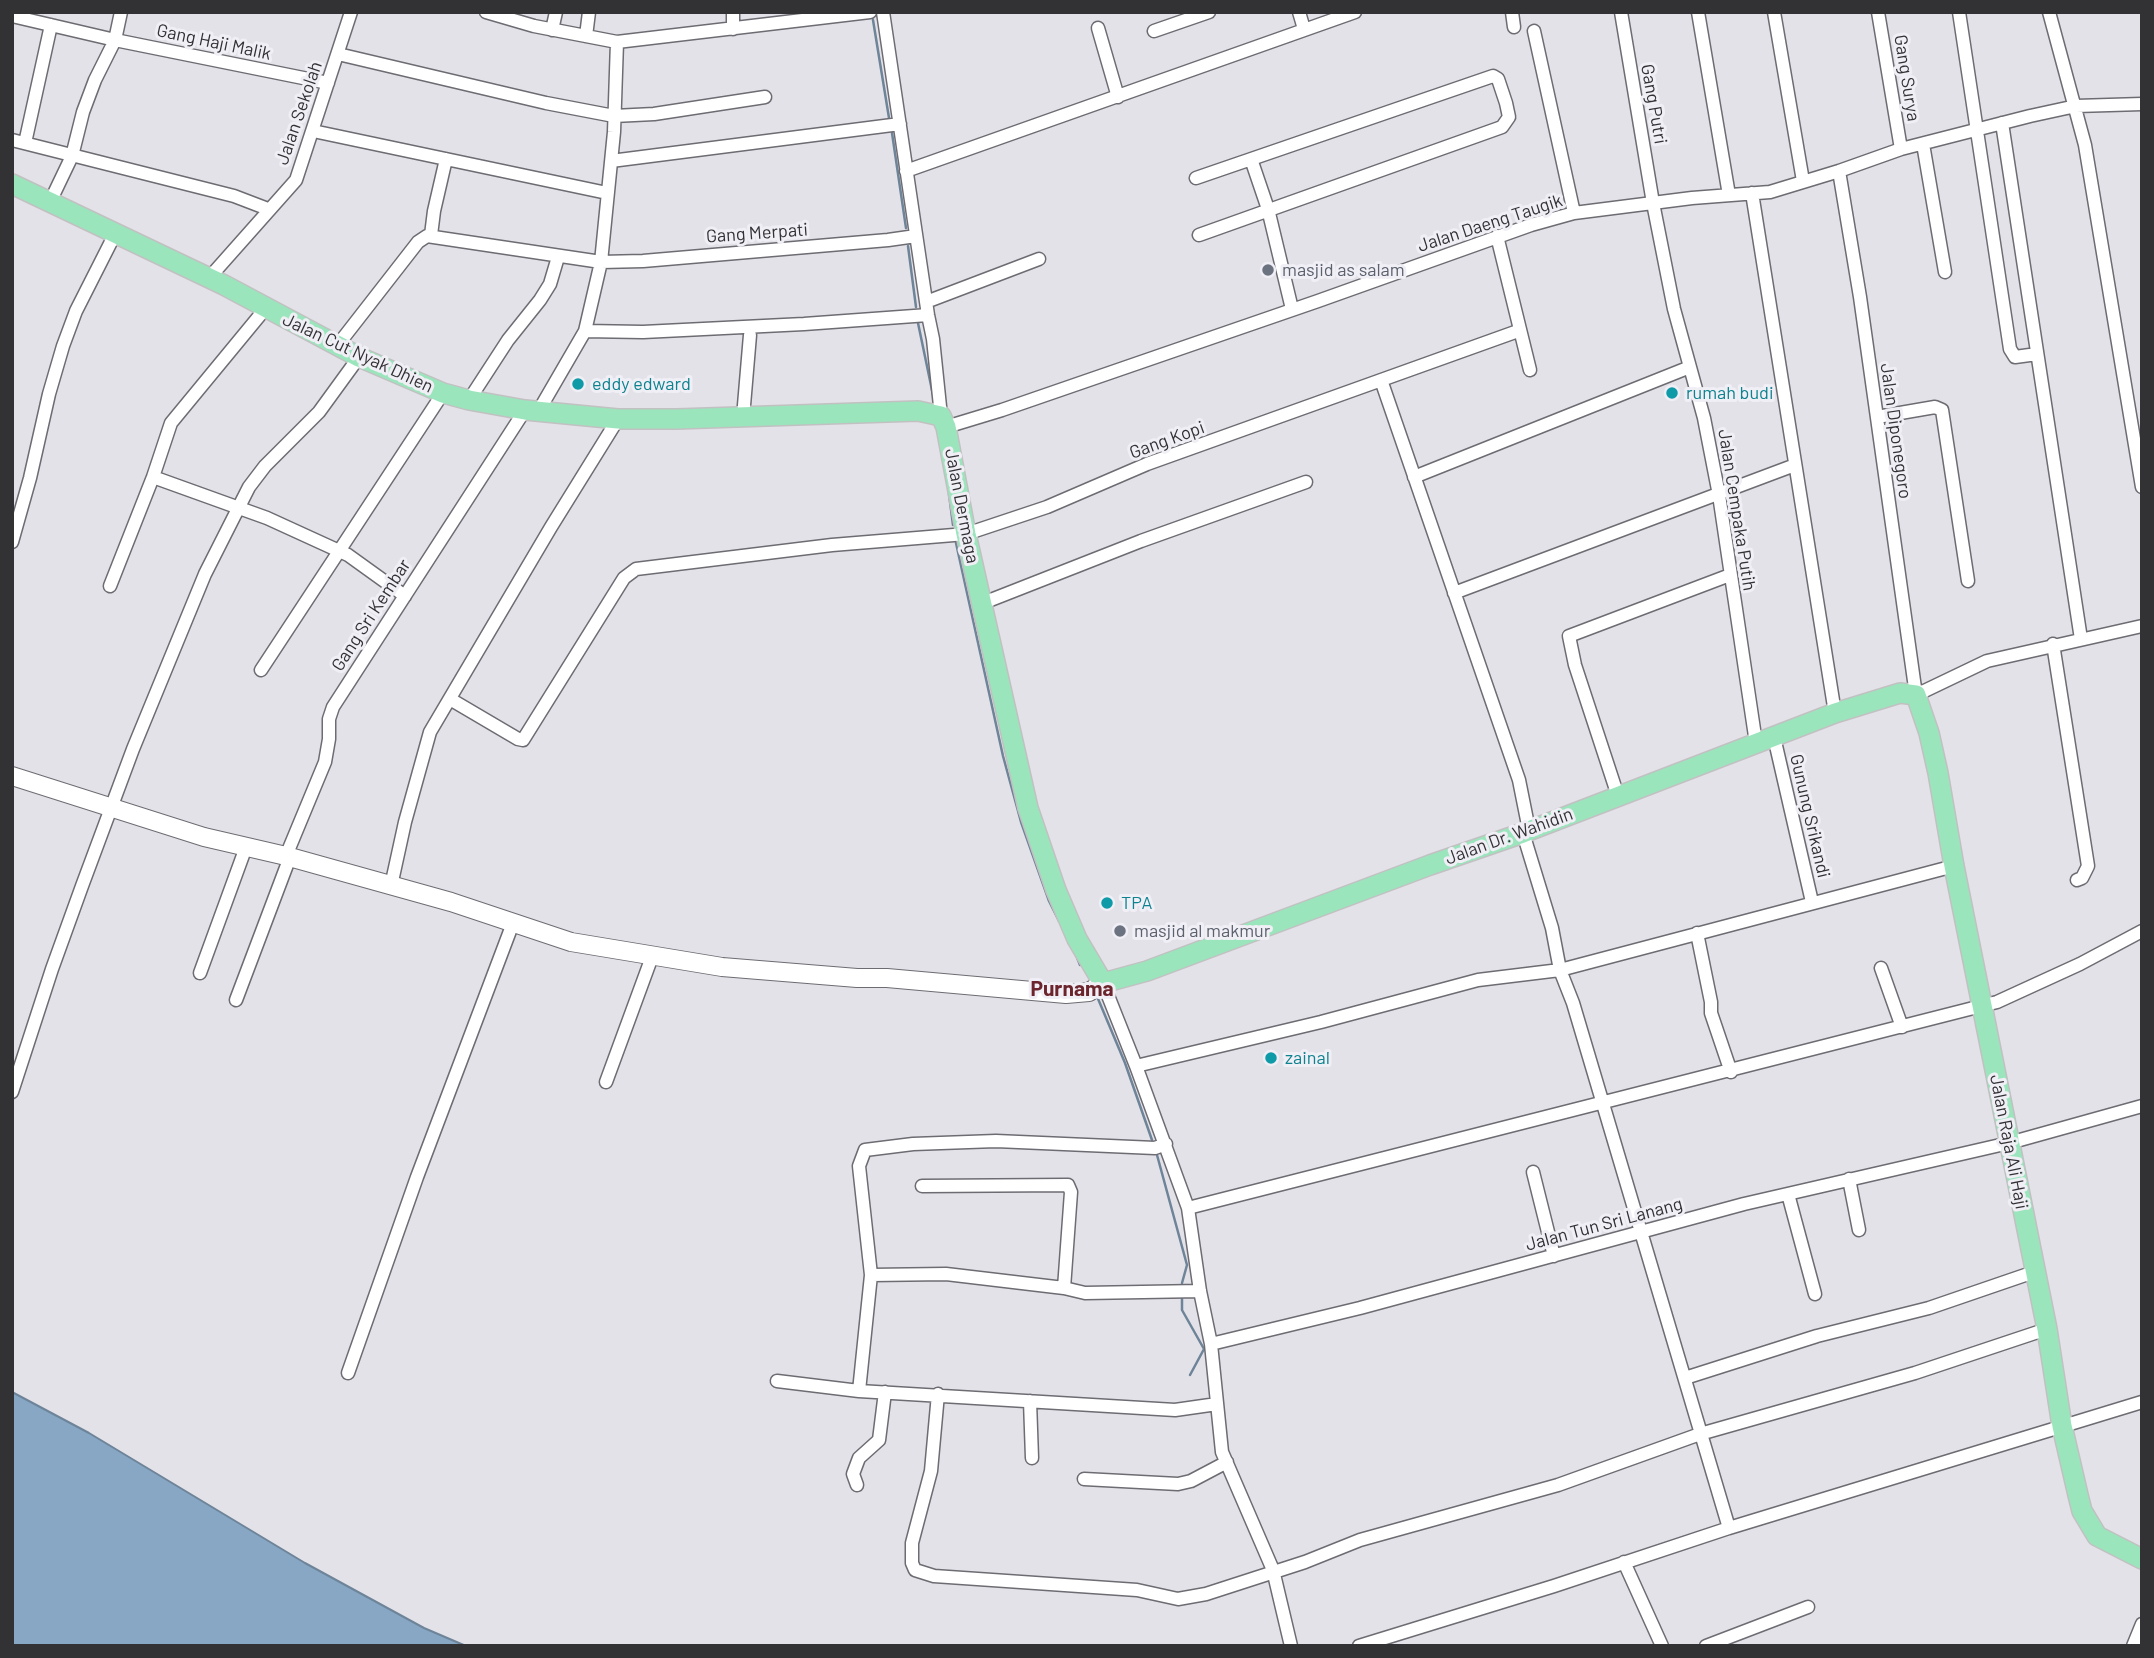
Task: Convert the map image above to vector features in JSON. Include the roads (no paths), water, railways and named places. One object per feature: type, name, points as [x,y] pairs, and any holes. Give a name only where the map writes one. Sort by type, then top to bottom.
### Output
[{"type":"main road","name":"Jalan Cut Nyak Dhien","points":[[12,184],[209,278],[359,357],[443,393],[469,400],[531,411],[618,419],[918,411],[944,421]]},
{"type":"main road","name":"Jalan Dermaga","points":[[944,421],[965,534],[983,603],[1013,746],[1037,838],[1077,939],[1103,983]]},
{"type":"main road","name":"Jalan Dr. Wahidin","points":[[1103,983],[1147,971],[1835,713],[1900,693],[1916,695]]},
{"type":"main road","name":"Jalan Raja Ali Haji","points":[[1916,695],[1929,733],[2047,1329],[2062,1426],[2080,1503],[2091,1529],[2106,1541],[2142,1559]]},
{"type":"street","points":[[50,202],[72,156],[83,112],[94,80],[115,40],[121,12]]},
{"type":"street","name":"Jalan Sekolah","points":[[209,278],[296,180],[351,12]]},
{"type":"street","points":[[486,12],[552,30],[617,42],[870,12]]},
{"type":"street","points":[[552,30],[556,12]]},
{"type":"street","points":[[586,36],[589,12]]},
{"type":"street","points":[[733,12],[733,29]]},
{"type":"street","name":"Jalan Dermaga","points":[[883,12],[944,421]]},
{"type":"street","points":[[1154,31],[1209,12]]},
{"type":"street","points":[[1299,12],[1304,29]]},
{"type":"street","points":[[906,171],[1355,12]]},
{"type":"street","points":[[1512,12],[1514,27]]},
{"type":"street","name":"Gang Putri","points":[[1621,12],[1653,203]]},
{"type":"street","points":[[1698,12],[1729,195]]},
{"type":"street","points":[[1774,12],[1803,181]]},
{"type":"street","name":"Gang Surya","points":[[1878,12],[1900,149]]},
{"type":"street","points":[[1959,12],[2010,349],[2015,357],[2037,354]]},
{"type":"street","points":[[2049,12],[2088,158],[2142,487]]},
{"type":"street","name":"Gang Haji Malik","points":[[12,16],[115,40],[328,83]]},
{"type":"street","points":[[51,25],[18,142],[239,197],[268,209]]},
{"type":"street","points":[[1098,28],[1118,97]]},
{"type":"street","points":[[1535,31],[1574,213]]},
{"type":"street","name":"Gang Sri Kembar","points":[[236,1000],[325,762],[330,713],[405,596],[585,331],[601,262],[611,162],[617,42]]},
{"type":"street","points":[[338,54],[546,103],[614,116],[654,114],[765,97]]},
{"type":"street","points":[[1196,177],[1493,76],[1498,79],[1506,103],[1509,117],[1502,127],[1199,235]]},
{"type":"street","name":"Jalan Daeng Taugik","points":[[944,421],[1002,410],[1497,236],[1574,213],[1770,192],[1900,149],[2002,123],[2076,106],[2142,104]]},
{"type":"street","points":[[2002,123],[2081,639]]},
{"type":"street","points":[[611,162],[900,124]]},
{"type":"street","points":[[313,131],[607,193]]},
{"type":"street","points":[[1923,144],[1945,272]]},
{"type":"street","points":[[337,346],[418,242],[431,235],[446,159]]},
{"type":"street","points":[[1251,159],[1268,209],[1292,309]]},
{"type":"street","name":"Jalan Diponegoro","points":[[1839,171],[1854,257],[1916,695]]},
{"type":"street","points":[[1752,193],[1835,713]]},
{"type":"street","name":"Jalan Cempaka Putih","points":[[1653,203],[1674,309],[1719,495],[1730,575],[1765,740]]},
{"type":"street","points":[[12,542],[49,394],[64,346],[76,311],[115,234]]},
{"type":"street","name":"Gang Merpati","points":[[431,235],[601,262],[643,261],[916,236]]},
{"type":"street","points":[[1497,236],[1518,331],[1530,370]]},
{"type":"street","points":[[469,400],[508,340],[550,284],[558,257]]},
{"type":"street","points":[[585,331],[694,330],[927,308],[1039,259]]},
{"type":"street","points":[[110,586],[153,477],[167,432],[177,414],[265,309]]},
{"type":"street","name":"Gang Kopi","points":[[450,699],[523,740],[624,578],[636,569],[832,545],[965,534],[1021,516],[1147,464],[1518,331]]},
{"type":"street","points":[[743,417],[750,335]]},
{"type":"street","points":[[12,1092],[52,969],[112,806],[187,617],[237,508],[248,487],[319,412],[359,357]]},
{"type":"street","points":[[1414,478],[1690,367]]},
{"type":"street","points":[[1381,380],[1519,780],[1526,831],[1552,928],[1560,970],[1573,1003],[1729,1528]]},
{"type":"street","points":[[261,670],[443,393]]},
{"type":"street","points":[[1877,417],[1935,407],[1942,410],[1968,581]]},
{"type":"street","points":[[391,886],[421,757],[430,732],[544,538],[618,419]]},
{"type":"street","points":[[1454,593],[1795,465]]},
{"type":"street","points":[[153,477],[286,526],[350,556],[405,596]]},
{"type":"street","points":[[983,603],[1141,541],[1306,482]]},
{"type":"street","points":[[1618,796],[1575,665],[1569,636],[1730,575]]},
{"type":"street","points":[[1916,695],[1987,661],[2142,626]]},
{"type":"street","points":[[2053,644],[2088,866],[2082,878],[2077,880]]},
{"type":"street","name":"Gunung Srikandi","points":[[1765,740],[1812,902]]},
{"type":"street","points":[[12,776],[204,837],[288,857],[450,902],[570,942],[722,967],[857,978],[887,978],[1066,994],[1089,992],[1103,983],[1188,1208],[1211,1344],[1220,1440],[1273,1570],[1291,1646]]},
{"type":"street","points":[[200,973],[246,847]]},
{"type":"street","points":[[1136,1066],[1321,1022],[1478,980],[1560,970],[1954,866]]},
{"type":"street","points":[[348,1373],[417,1177],[513,923]]},
{"type":"street","points":[[1188,1208],[1902,1027],[1983,1014],[2005,999],[2142,931]]},
{"type":"street","points":[[1697,933],[1710,1013],[1731,1072]]},
{"type":"street","points":[[606,1082],[653,954]]},
{"type":"street","points":[[1881,968],[1902,1027]]},
{"type":"street","name":"Jalan Tun Sri Lanang","points":[[1211,1344],[1360,1308],[1641,1231],[1849,1179],[2009,1143],[2142,1106]]},
{"type":"street","points":[[859,1391],[871,1275],[859,1166],[864,1150],[913,1144],[996,1141],[1154,1148],[1166,1144]]},
{"type":"street","points":[[1533,1172],[1554,1256]]},
{"type":"street","points":[[1849,1179],[1859,1230]]},
{"type":"street","points":[[922,1186],[1068,1185],[1071,1189],[1064,1288]]},
{"type":"street","points":[[1788,1194],[1815,1294]]},
{"type":"street","points":[[1685,1378],[1817,1336],[1929,1308],[2034,1272]]},
{"type":"street","points":[[871,1275],[946,1274],[1064,1288],[1085,1293],[1200,1291]]},
{"type":"street","points":[[938,1394],[931,1471],[912,1543],[913,1567],[919,1573],[1125,1589],[1178,1599],[1206,1594],[1273,1570],[1317,1558],[1360,1540],[1558,1485],[1700,1434],[1915,1373],[2047,1329]]},
{"type":"street","points":[[777,1381],[859,1391],[1175,1410],[1217,1404]]},
{"type":"street","points":[[857,1485],[853,1474],[859,1458],[879,1440],[885,1392]]},
{"type":"street","points":[[1030,1401],[1032,1458]]},
{"type":"street","points":[[1359,1646],[1386,1641],[1729,1528],[2142,1402]]},
{"type":"street","points":[[1084,1479],[1178,1484],[1191,1481],[1227,1462]]},
{"type":"street","points":[[1624,1562],[1662,1646]]},
{"type":"street","points":[[1706,1646],[1808,1607]]},
{"type":"street","points":[[2133,1646],[2142,1624]]},
{"type":"water","points":[[12,1392],[89,1433],[305,1563],[424,1628],[466,1646],[12,1646]]},
{"type":"waterway","points":[[873,20],[889,118]]},
{"type":"waterway","points":[[892,133],[906,228]]},
{"type":"waterway","points":[[908,246],[916,307]]},
{"type":"waterway","points":[[918,323],[933,395]]},
{"type":"waterway","points":[[949,494],[953,525]]},
{"type":"waterway","points":[[956,543],[1003,756],[1021,822],[1049,901],[1059,921]]},
{"type":"waterway","points":[[1076,955],[1080,965]]},
{"type":"waterway","points":[[1096,994],[1125,1063],[1152,1140]]},
{"type":"waterway","points":[[1157,1155],[1187,1265],[1182,1283]]},
{"type":"waterway","points":[[1182,1299],[1182,1310],[1204,1349],[1190,1375]]},
{"type":"place","name":"masjid as salam","points":[[1268,270]]},
{"type":"place","name":"eddy edward","points":[[578,384]]},
{"type":"place","name":"rumah budi","points":[[1672,393]]},
{"type":"place","name":"TPA","points":[[1107,903]]},
{"type":"place","name":"masjid al makmur","points":[[1120,931]]},
{"type":"place","name":"zainal","points":[[1271,1058]]},
{"type":"district","name":"Purnama","points":[[1072,989]]}]
